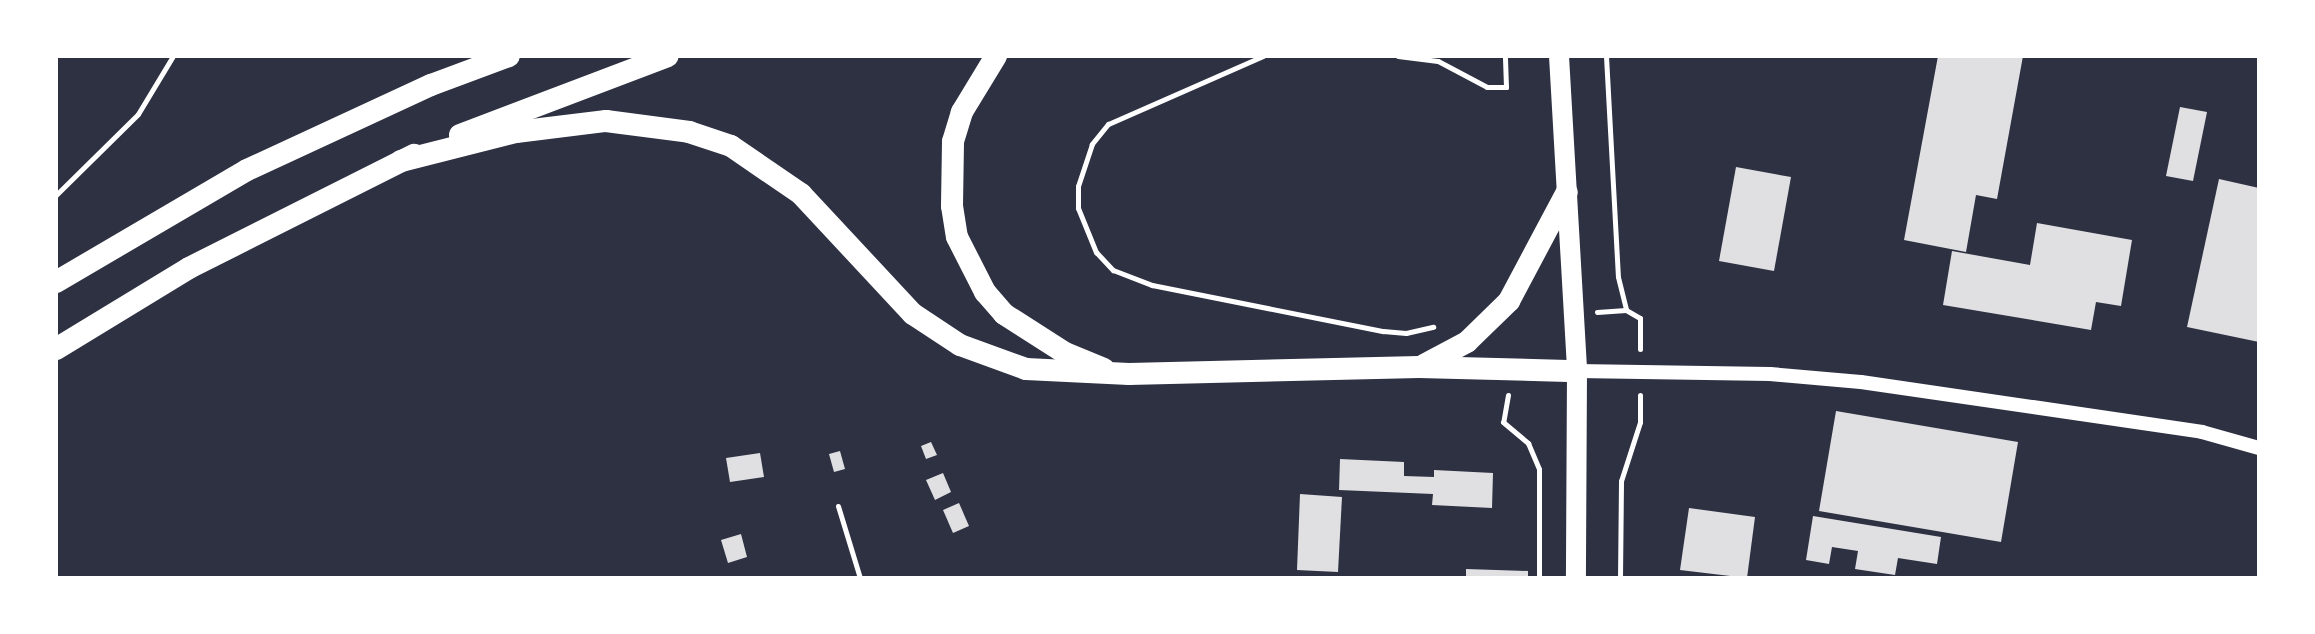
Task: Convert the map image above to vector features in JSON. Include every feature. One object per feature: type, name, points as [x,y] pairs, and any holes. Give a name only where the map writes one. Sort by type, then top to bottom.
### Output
[{"type":"highway","points":[[431,85],[461,56]]},
{"type":"highway","points":[[56,282],[247,170],[431,85],[509,56]]},
{"type":"highway","points":[[56,349],[189,268],[401,161],[551,97],[668,56]]},
{"type":"highway","points":[[996,56],[969,98],[953,142],[952,206],[969,265],[1004,314],[1036,336],[1092,366],[1129,374]]},
{"type":"highway","points":[[401,161],[516,132],[606,121],[689,132],[731,146],[766,167],[829,222],[913,314],[960,345],[1026,369],[1129,374],[1419,367],[1577,371]]},
{"type":"highway","points":[[1419,367],[1467,342],[1509,301],[1567,192]]},
{"type":"main road","points":[[1559,56],[1577,371],[1576,578]]},
{"type":"street","points":[[1577,371],[1770,374],[1861,382],[2202,432],[2259,448]]},
{"type":"path","points":[[56,195],[138,114],[173,56]]},
{"type":"path","points":[[1263,56],[1131,110],[1100,134],[1082,164],[1078,186],[1081,219],[1096,252],[1113,270],[1152,285],[1383,331],[1406,333],[1442,322]]},
{"type":"path","points":[[1398,56],[1438,61],[1470,81],[1506,87],[1505,56]]},
{"type":"path","points":[[1606,56],[1618,277],[1626,310]]},
{"type":"path","points":[[1610,311],[1626,310],[1640,318]]},
{"type":"path","points":[[1512,368],[1503,422],[1528,443],[1539,469],[1539,578]]},
{"type":"path","points":[[1620,578],[1621,481],[1640,422]]},
{"type":"path","points":[[838,506],[860,578]]},
{"type":"building","points":[[1938,56],[2023,56],[1997,199],[1976,195],[1966,252],[1904,240]]},
{"type":"building","points":[[2180,107],[2207,112],[2193,181],[2166,176]]},
{"type":"building","points":[[1736,167],[1791,177],[1774,271],[1719,261]]},
{"type":"building","points":[[2219,179],[2259,188],[2259,342],[2187,327]]},
{"type":"building","points":[[2037,223],[2132,240],[2121,306],[2096,302],[2091,330],[1943,305],[1952,251],[2030,265]]},
{"type":"building","points":[[1836,411],[2018,442],[2001,542],[1819,511]]},
{"type":"building","points":[[931,442],[937,455],[926,459],[921,446]]},
{"type":"building","points":[[840,451],[845,469],[834,472],[829,454]]},
{"type":"building","points":[[760,453],[764,477],[730,482],[726,458]]},
{"type":"building","points":[[1340,459],[1404,462],[1404,476],[1434,477],[1434,470],[1493,473],[1492,508],[1432,505],[1433,494],[1339,490]]},
{"type":"building","points":[[943,473],[951,492],[935,500],[926,480]]},
{"type":"building","points":[[1300,494],[1342,497],[1338,572],[1297,570]]},
{"type":"building","points":[[959,503],[969,526],[953,533],[943,510]]},
{"type":"building","points":[[1689,508],[1755,517],[1747,578],[1680,570]]},
{"type":"building","points":[[1813,516],[1941,537],[1937,564],[1898,558],[1895,575],[1855,569],[1858,551],[1832,547],[1829,564],[1806,560]]},
{"type":"building","points":[[741,534],[747,557],[728,563],[721,540]]},
{"type":"building","points":[[1466,569],[1528,571],[1528,578],[1466,578]]}]
